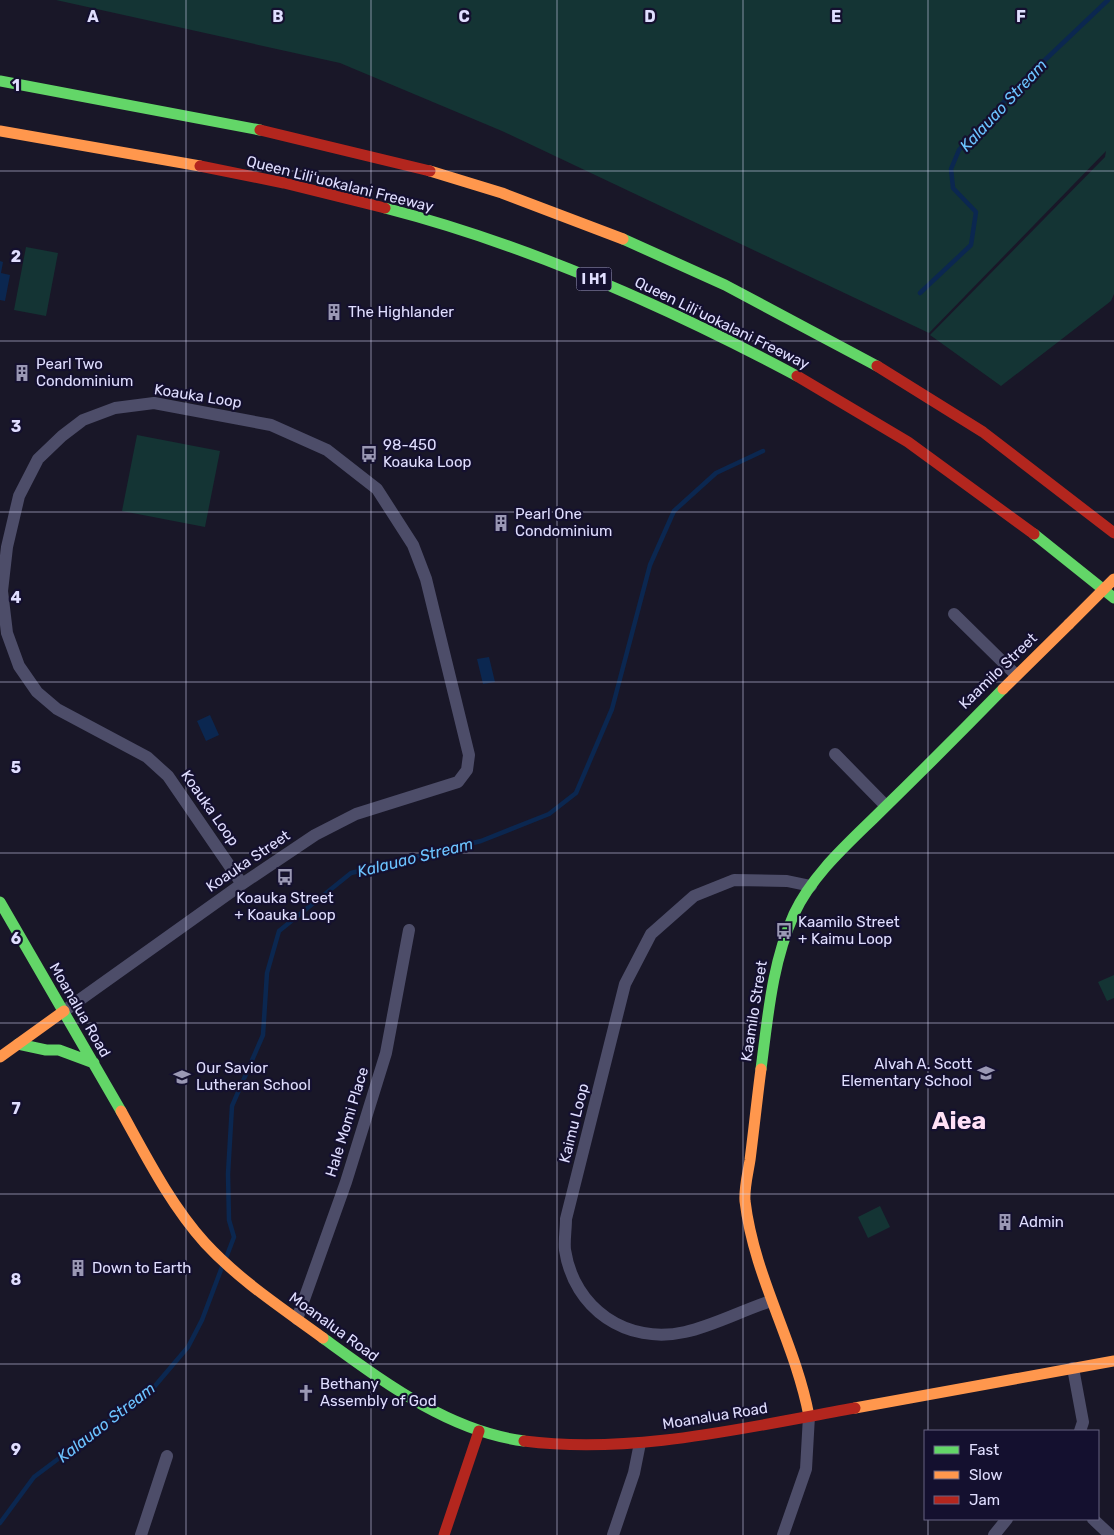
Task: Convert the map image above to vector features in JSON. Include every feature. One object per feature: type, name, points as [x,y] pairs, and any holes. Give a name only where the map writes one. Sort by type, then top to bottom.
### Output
[{"type":"main road","points":[[0,81],[186,115],[373,155],[502,193],[587,225],[670,260],[808,328],[938,402],[1017,457],[1114,533]]},
{"type":"main road","name":"Queen Liliʻuokalani Freeway","points":[[0,130],[302,187],[452,227],[612,285],[710,330],[802,378],[907,441],[998,505],[1114,598]]},
{"type":"main road","name":"Kaamilo Street","points":[[809,1416],[796,1362],[771,1301],[754,1248],[746,1199],[772,982],[782,944],[795,912],[811,886],[842,849],[1114,579]]},
{"type":"main road","name":"Moanalua Road","points":[[0,902],[164,1187],[192,1227],[208,1245],[252,1287],[365,1368],[418,1403],[479,1431],[523,1442],[568,1446],[640,1443],[809,1416],[1114,1361]]},
{"type":"main road","points":[[0,1057],[64,1011]]},
{"type":"main road","points":[[18,1044],[46,1050],[60,1050],[94,1063]]},
{"type":"main road","points":[[444,1535],[479,1431]]},
{"type":"street","name":"Koauka Loop","points":[[242,884],[168,776],[147,757],[56,709],[37,692],[19,666],[7,633],[2,591],[7,547],[19,496],[38,459],[62,436],[83,420],[115,408],[154,403],[271,425],[327,450],[377,489],[413,545],[426,579],[467,742],[467,770]]},
{"type":"street","points":[[954,614],[1016,675]]},
{"type":"street","points":[[835,754],[885,805]]},
{"type":"street","name":"Koauka Street","points":[[64,1011],[242,884],[315,835],[356,814],[458,782],[467,770]]},
{"type":"street","name":"Kaimu Loop","points":[[771,1301],[686,1332],[663,1335],[639,1333],[631,1330],[614,1323],[590,1305],[574,1280],[565,1249],[566,1219],[625,984],[651,934],[694,896],[734,880],[787,880],[811,886]]},
{"type":"street","name":"Hale Momi Place","points":[[297,1319],[346,1182],[386,1053],[409,930]]},
{"type":"street","points":[[1073,1368],[1083,1422],[1080,1430]]},
{"type":"street","name":"Kaamilo Street","points":[[783,1535],[806,1468],[809,1416]]},
{"type":"street","points":[[613,1535],[634,1473],[640,1443]]},
{"type":"street","points":[[141,1535],[167,1456]]},
{"type":"street","points":[[994,1535],[1006,1520]]},
{"type":"street","points":[[1094,1520],[1110,1535]]},
{"type":"green space","points":[[56,0],[1114,0],[1114,294],[1111,301],[1001,386],[930,335],[1105,157],[1106,151],[929,333],[502,131],[340,63]]},
{"type":"green space","points":[[26,247],[58,253],[46,316],[14,310]]},
{"type":"green space","points":[[137,435],[220,451],[205,527],[122,511]]},
{"type":"green space","points":[[1114,975],[1114,998],[1107,1001],[1098,982]]},
{"type":"green space","points":[[880,1206],[890,1227],[868,1238],[858,1217]]},
{"type":"water","points":[[0,261],[3,262],[1,273],[10,275],[5,301],[0,300]]},
{"type":"water","points":[[489,657],[495,682],[483,684],[477,659]]},
{"type":"water","points":[[210,715],[219,735],[206,741],[197,721]]},
{"type":"waterway","name":"Kalauao Stream","points":[[920,293],[971,245],[976,212],[953,188],[951,169],[959,150],[1025,79],[1108,0]]},
{"type":"waterway","name":"Kalauao Stream","points":[[226,1258],[234,1237],[229,1220],[228,1174],[232,1106],[263,1035],[267,973],[279,931],[351,873],[481,841],[549,814],[576,793],[612,709],[650,565],[674,511],[716,473],[763,451]]},
{"type":"waterway","name":"Kalauao Stream","points":[[0,1523],[34,1477],[154,1387],[188,1347],[202,1320],[222,1267]]},
{"type":"traffic: fast","points":[[0,81],[260,130]]},
{"type":"traffic: fast","points":[[385,208],[492,240],[596,280],[698,325],[797,376]]},
{"type":"traffic: fast","points":[[623,239],[725,285],[877,366]]},
{"type":"traffic: fast","points":[[1034,534],[1114,598]]},
{"type":"traffic: fast","points":[[761,1069],[776,971],[787,933],[802,899],[811,885],[834,858],[1003,689]]},
{"type":"traffic: fast","points":[[0,902],[121,1111]]},
{"type":"traffic: fast","points":[[18,1044],[46,1050],[59,1050],[94,1063]]},
{"type":"traffic: fast","points":[[323,1338],[393,1387],[443,1416],[496,1436],[524,1441]]},
{"type":"traffic: slow","points":[[0,131],[200,166]]},
{"type":"traffic: slow","points":[[430,171],[502,193],[623,239]]},
{"type":"traffic: slow","points":[[1069,624],[1114,579]]},
{"type":"traffic: slow","points":[[1003,689],[1069,624]]},
{"type":"traffic: slow","points":[[0,1057],[64,1011]]},
{"type":"traffic: slow","points":[[761,1069],[745,1201],[757,1256],[803,1389],[809,1416]]},
{"type":"traffic: slow","points":[[121,1111],[170,1196],[205,1243],[246,1281],[323,1338]]},
{"type":"traffic: slow","points":[[855,1408],[1114,1361]]},
{"type":"traffic: jam","points":[[260,130],[430,171]]},
{"type":"traffic: jam","points":[[200,166],[284,183],[385,208]]},
{"type":"traffic: jam","points":[[877,366],[983,432],[1114,533]]},
{"type":"traffic: jam","points":[[797,376],[908,442],[1034,534]]},
{"type":"traffic: jam","points":[[524,1441],[565,1444],[649,1442],[690,1437],[855,1408]]},
{"type":"traffic: jam","points":[[444,1535],[479,1431]]},
{"type":"place","name":"The Highlander","points":[[334,312]]},
{"type":"place","name":"Pearl Two Condominium","points":[[22,373]]},
{"type":"place","name":"98-450 Koauka Loop","points":[[369,454]]},
{"type":"place","name":"Pearl One Condominium","points":[[501,523]]},
{"type":"place","name":"Koauka Street + Koauka Loop","points":[[285,877]]},
{"type":"place","name":"Kaamilo Street + Kaimu Loop","points":[[784,931]]},
{"type":"place","name":"Alvah A. Scott Elementary School","points":[[986,1073]]},
{"type":"place","name":"Our Savior Lutheran School","points":[[182,1077]]},
{"type":"place","name":"Admin","points":[[1005,1222]]},
{"type":"place","name":"Down to Earth","points":[[78,1268]]},
{"type":"place","name":"Bethany Assembly of God","points":[[306,1393]]},
{"type":"district","name":"Aiea","points":[[959,1120]]}]
